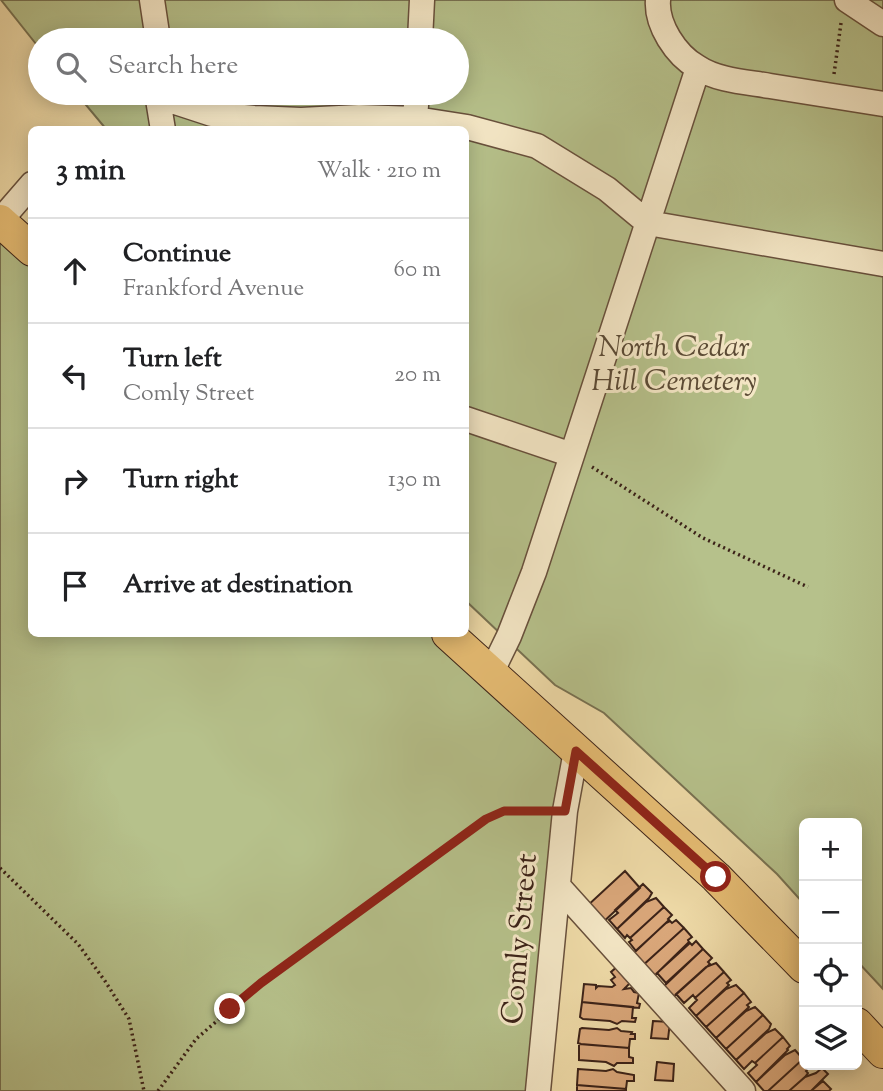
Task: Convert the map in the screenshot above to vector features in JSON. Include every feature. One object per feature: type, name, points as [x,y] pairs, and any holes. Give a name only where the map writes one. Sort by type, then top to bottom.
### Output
[{"type":"main road","points":[[0,221],[28,246]]},
{"type":"main road","points":[[451,637],[716,877],[799,962]]},
{"type":"main road","points":[[862,1029],[883,1052]]},
{"type":"street","points":[[152,0],[156,28]]},
{"type":"street","points":[[421,28],[422,0]]},
{"type":"street","points":[[658,0],[665,31],[679,53],[698,68],[724,78],[883,104]]},
{"type":"street","points":[[845,7],[883,24]]},
{"type":"street","points":[[491,673],[534,572],[698,68]]},
{"type":"street","points":[[159,105],[162,126]]},
{"type":"street","points":[[186,105],[212,114],[254,118],[301,120],[359,117],[450,126]]},
{"type":"street","points":[[415,124],[416,105]]},
{"type":"street","points":[[469,128],[537,146],[607,189],[648,223],[883,264]]},
{"type":"street","points":[[0,221],[28,189]]},
{"type":"street","points":[[469,420],[572,455]]},
{"type":"street","name":"Comly Street","points":[[538,1091],[565,811],[576,751]]},
{"type":"street","points":[[558,886],[743,1091]]},
{"type":"path","points":[[831,96],[845,7]]},
{"type":"path","points":[[572,455],[703,538],[808,587]]},
{"type":"path","points":[[158,1091],[196,1040],[261,983],[486,819],[504,811],[565,811]]},
{"type":"path","points":[[0,868],[78,944],[111,990],[129,1019],[144,1091]]},
{"type":"green space","name":"North Cedar Hill Cemetery","points":[[1,0],[883,0],[883,989],[862,966],[862,818],[799,818],[799,898],[777,874],[604,713],[555,685],[469,604],[469,126],[104,126],[86,105],[469,105],[469,28],[28,28],[28,34]]},
{"type":"green space","points":[[0,221],[28,247],[28,637],[451,637],[576,751],[538,1091],[0,1091]]},
{"type":"building","points":[[625,871],[640,888],[601,924],[586,907]]},
{"type":"building","points":[[643,884],[652,893],[617,929],[609,920],[618,913],[615,910]]},
{"type":"building","points":[[656,898],[664,907],[630,938],[627,935],[625,938],[617,929],[646,902]]},
{"type":"building","points":[[664,907],[672,915],[669,920],[636,951],[629,942],[632,940],[630,938]]},
{"type":"building","points":[[676,920],[684,928],[641,967],[630,956],[666,923]]},
{"type":"building","points":[[684,928],[692,937],[689,942],[651,979],[641,967]]},
{"type":"building","points":[[696,941],[703,949],[666,983],[657,973],[690,943],[692,945]]},
{"type":"building","points":[[703,949],[712,958],[708,962],[710,964],[671,999],[661,989]]},
{"type":"building","points":[[716,963],[724,972],[695,998],[693,995],[684,1003],[676,994],[706,967]]},
{"type":"building","points":[[618,966],[632,981],[624,989],[631,988],[639,993],[639,1008],[582,1002],[584,984],[596,985],[596,988],[615,985],[611,980],[615,977],[611,972]]},
{"type":"building","points":[[724,972],[731,980],[727,983],[729,985],[696,1016],[689,1008],[697,1000],[695,998]]},
{"type":"building","points":[[736,985],[744,993],[706,1027],[696,1016],[726,989]]},
{"type":"building","points":[[744,993],[751,1002],[747,1005],[749,1007],[716,1038],[706,1027]]},
{"type":"building","points":[[582,1002],[633,1007],[632,1018],[636,1018],[635,1022],[622,1021],[617,1024],[583,1019],[580,1017]]},
{"type":"building","points":[[755,1007],[763,1015],[726,1049],[716,1038],[746,1011]]},
{"type":"building","points":[[763,1015],[771,1024],[769,1029],[736,1060],[726,1049]]},
{"type":"building","points":[[653,1021],[670,1022],[668,1039],[651,1038]]},
{"type":"building","points":[[582,1028],[617,1028],[632,1032],[635,1039],[630,1039],[629,1048],[581,1044],[578,1043]]},
{"type":"building","points":[[775,1029],[783,1037],[755,1063],[752,1061],[744,1069],[736,1060],[766,1033]]},
{"type":"building","points":[[783,1037],[790,1046],[788,1050],[756,1082],[748,1073]]},
{"type":"building","points":[[579,1044],[629,1048],[629,1057],[633,1058],[633,1063],[617,1063],[614,1066],[606,1062],[579,1060]]},
{"type":"building","points":[[795,1050],[799,1054],[799,1063],[768,1091],[764,1091],[756,1082],[785,1055]]},
{"type":"building","points":[[657,1062],[674,1064],[673,1081],[655,1080]]},
{"type":"building","points":[[799,1063],[799,1070],[807,1070],[805,1077],[789,1091],[768,1091]]},
{"type":"building","points":[[578,1069],[613,1069],[634,1075],[634,1081],[627,1081],[626,1089],[577,1085]]},
{"type":"building","points":[[824,1070],[828,1074],[811,1091],[789,1091],[805,1077]]},
{"type":"building","points":[[823,1081],[831,1089],[829,1091],[811,1091]]},
{"type":"building","points":[[577,1085],[626,1089],[626,1091],[577,1091]]},
{"type":"route","points":[[230,1009],[261,983],[486,819],[504,811],[565,811],[576,751],[716,877]]}]
